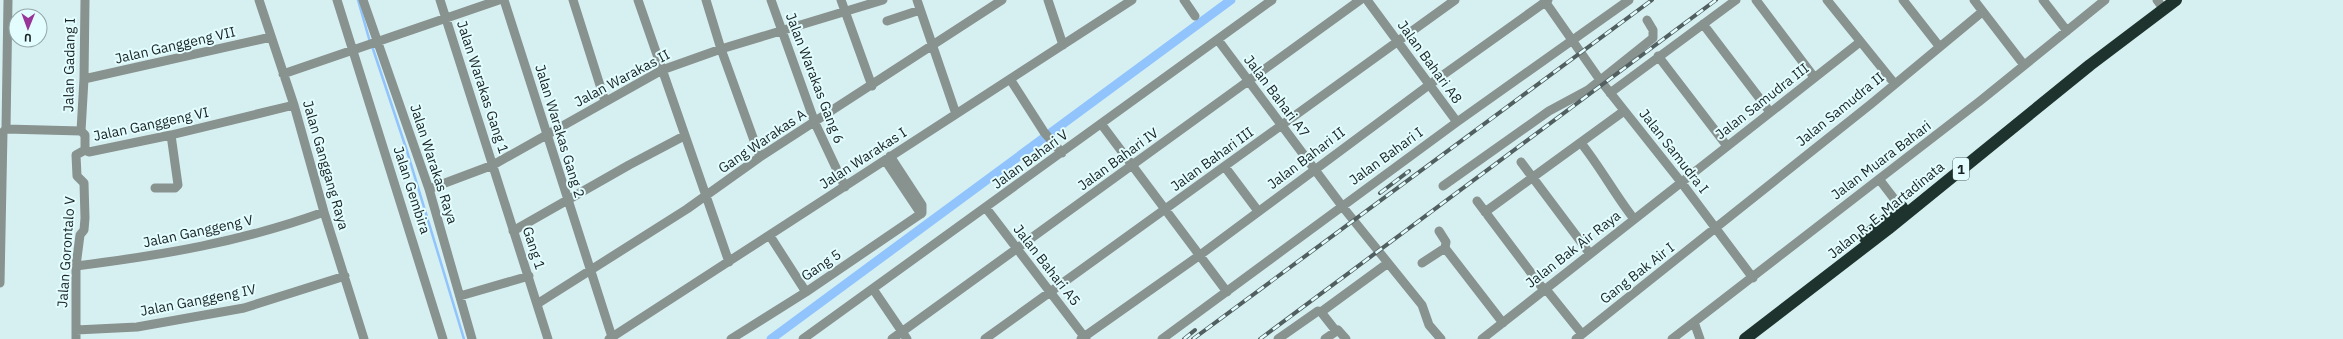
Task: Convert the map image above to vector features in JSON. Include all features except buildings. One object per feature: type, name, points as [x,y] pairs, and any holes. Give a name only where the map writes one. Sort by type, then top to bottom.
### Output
[{"type":"highway","name":"Jalan R. E. Martadinata","points":[[1735,339],[2176,0]]},
{"type":"highway","name":"Jalan R. E. Martadinata","points":[[1745,339],[2161,1]]},
{"type":"street","points":[[0,282],[2,132],[6,129],[8,0]]},
{"type":"street","name":"Jalan Gadang I","points":[[81,131],[84,79],[85,0]]},
{"type":"street","name":"Jalan Ganggang Raya","points":[[259,0],[294,105],[324,212],[364,339]]},
{"type":"street","name":"Jalan Gembira","points":[[337,0],[443,339]]},
{"type":"street","name":"Jalan Warakas Raya","points":[[364,0],[371,43],[429,189],[472,339]]},
{"type":"street","name":"Jalan Warakas Gang 1","points":[[440,0],[493,165]]},
{"type":"street","points":[[283,74],[499,0]]},
{"type":"street","name":"Jalan Warakas Gang 2","points":[[504,0],[548,133],[567,202],[611,338]]},
{"type":"street","points":[[572,0],[606,101]]},
{"type":"street","points":[[638,0],[705,197],[729,262]]},
{"type":"street","points":[[706,0],[721,48],[760,157]]},
{"type":"street","name":"Jalan Warakas Gang 6","points":[[771,0],[815,122],[845,186]]},
{"type":"street","points":[[841,0],[872,86]]},
{"type":"street","name":"Jalan Warakas II","points":[[429,189],[493,165],[662,70],[721,48],[883,0]]},
{"type":"street","points":[[917,0],[956,114]]},
{"type":"street","points":[[985,0],[988,9]]},
{"type":"street","name":"Gang Warakas A","points":[[537,304],[705,197],[760,157],[872,86],[1002,0]]},
{"type":"street","points":[[1048,0],[1063,45]]},
{"type":"street","name":"Jalan Warakas I","points":[[611,338],[1132,0]]},
{"type":"street","points":[[1184,0],[1195,16]]},
{"type":"street","name":"Jalan Bahari V","points":[[803,339],[1102,125],[1272,0]]},
{"type":"street","name":"Jalan Bahari IV","points":[[892,339],[905,336],[1017,249],[1360,0]]},
{"type":"street","name":"Jalan Bahari A8","points":[[1367,0],[1457,122]]},
{"type":"street","name":"Jalan Bahari III","points":[[985,339],[1051,293],[1455,0]]},
{"type":"street","name":"Jalan Bahari I","points":[[1162,339],[1457,122],[1573,42],[1629,0]]},
{"type":"street","points":[[1610,93],[1658,56],[1736,0]]},
{"type":"street","points":[[1756,0],[1814,77]]},
{"type":"street","points":[[1827,0],[1894,83]]},
{"type":"street","points":[[1903,0],[1939,46]]},
{"type":"street","points":[[1974,0],[2024,65]]},
{"type":"street","points":[[2043,0],[2067,31]]},
{"type":"street","name":"Jalan Muara Bahari","points":[[1672,339],[1753,278],[2105,0]]},
{"type":"street","name":"Jalan Samudra I","points":[[1546,1],[1600,80],[1681,182],[1753,278]]},
{"type":"street","name":"Jalan Bahari II","points":[[1084,338],[1200,255],[1314,169],[1546,1]]},
{"type":"street","points":[[887,21],[920,10]]},
{"type":"street","name":"Jalan Samudra II","points":[[1716,228],[1982,12]]},
{"type":"street","points":[[1443,186],[1549,111],[1588,90],[1653,38],[1653,30],[1647,20]]},
{"type":"street","points":[[1703,24],[1770,112]]},
{"type":"street","name":"Jalan Ganggeng VII","points":[[84,79],[271,37]]},
{"type":"street","name":"Jalan Bahari A7","points":[[1218,40],[1342,206],[1388,263]]},
{"type":"street","name":"Jalan Samudra III","points":[[1681,182],[1860,42]]},
{"type":"street","points":[[1658,56],[1727,146]]},
{"type":"street","points":[[1010,79],[1044,132],[1062,153]]},
{"type":"street","name":"Jalan Ganggeng VI","points":[[6,129],[81,131],[85,135],[84,150],[88,152],[171,135],[294,105]]},
{"type":"street","points":[[1485,212],[1624,111]]},
{"type":"street","points":[[1102,125],[1227,292]]},
{"type":"street","points":[[155,188],[175,188],[178,185],[171,135]]},
{"type":"street","points":[[514,232],[629,165],[684,136]]},
{"type":"street","points":[[1582,143],[1600,169],[1613,193],[1634,219]]},
{"type":"street","name":"Jalan Gorontalo V","points":[[76,334],[76,266],[80,235],[84,230],[85,218],[84,183],[77,176],[76,155],[84,150]]},
{"type":"street","name":"Gang 5","points":[[731,339],[806,292],[922,213],[922,205],[887,158]]},
{"type":"street","points":[[1521,162],[1590,254]]},
{"type":"street","name":"Gang 1","points":[[493,165],[548,339]]},
{"type":"street","points":[[1225,167],[1258,211]]},
{"type":"street","points":[[1879,179],[1903,211]]},
{"type":"street","name":"Jalan Bak Air Raya","points":[[1482,339],[1681,182]]},
{"type":"street","points":[[1478,201],[1545,289],[1579,337]]},
{"type":"street","name":"Jalan Bahari A5","points":[[986,208],[1084,338]]},
{"type":"street","name":"Jalan Ganggeng V","points":[[76,266],[192,250],[226,242],[324,212]]},
{"type":"street","name":"Gang Bak Air I","points":[[1579,337],[1716,228]]},
{"type":"street","points":[[1439,231],[1446,242],[1445,248],[1503,323]]},
{"type":"street","points":[[770,236],[806,292]]},
{"type":"street","points":[[1422,263],[1445,248]]},
{"type":"street","points":[[1278,339],[1311,315],[1318,311],[1321,312],[1388,263],[1422,305],[1429,325],[1441,339]]},
{"type":"street","name":"Jalan Ganggeng IV","points":[[76,334],[137,327],[244,308],[345,276]]},
{"type":"street","points":[[460,296],[529,276]]},
{"type":"street","points":[[873,289],[905,336]]},
{"type":"street","points":[[1321,312],[1336,331]]},
{"type":"street","points":[[1694,322],[1700,339]]},
{"type":"street","points":[[1324,339],[1340,330],[1346,339]]},
{"type":"waterway","points":[[358,0],[370,42]]},
{"type":"waterway","points":[[771,339],[1231,0]]},
{"type":"waterway","points":[[372,46],[407,151],[464,339]]},
{"type":"railway","points":[[1193,339],[1652,0]]},
{"type":"railway","points":[[1260,339],[1716,0]]},
{"type":"railway","points":[[1380,193],[1409,171]]},
{"type":"railway","points":[[1184,339],[1195,330]]}]
